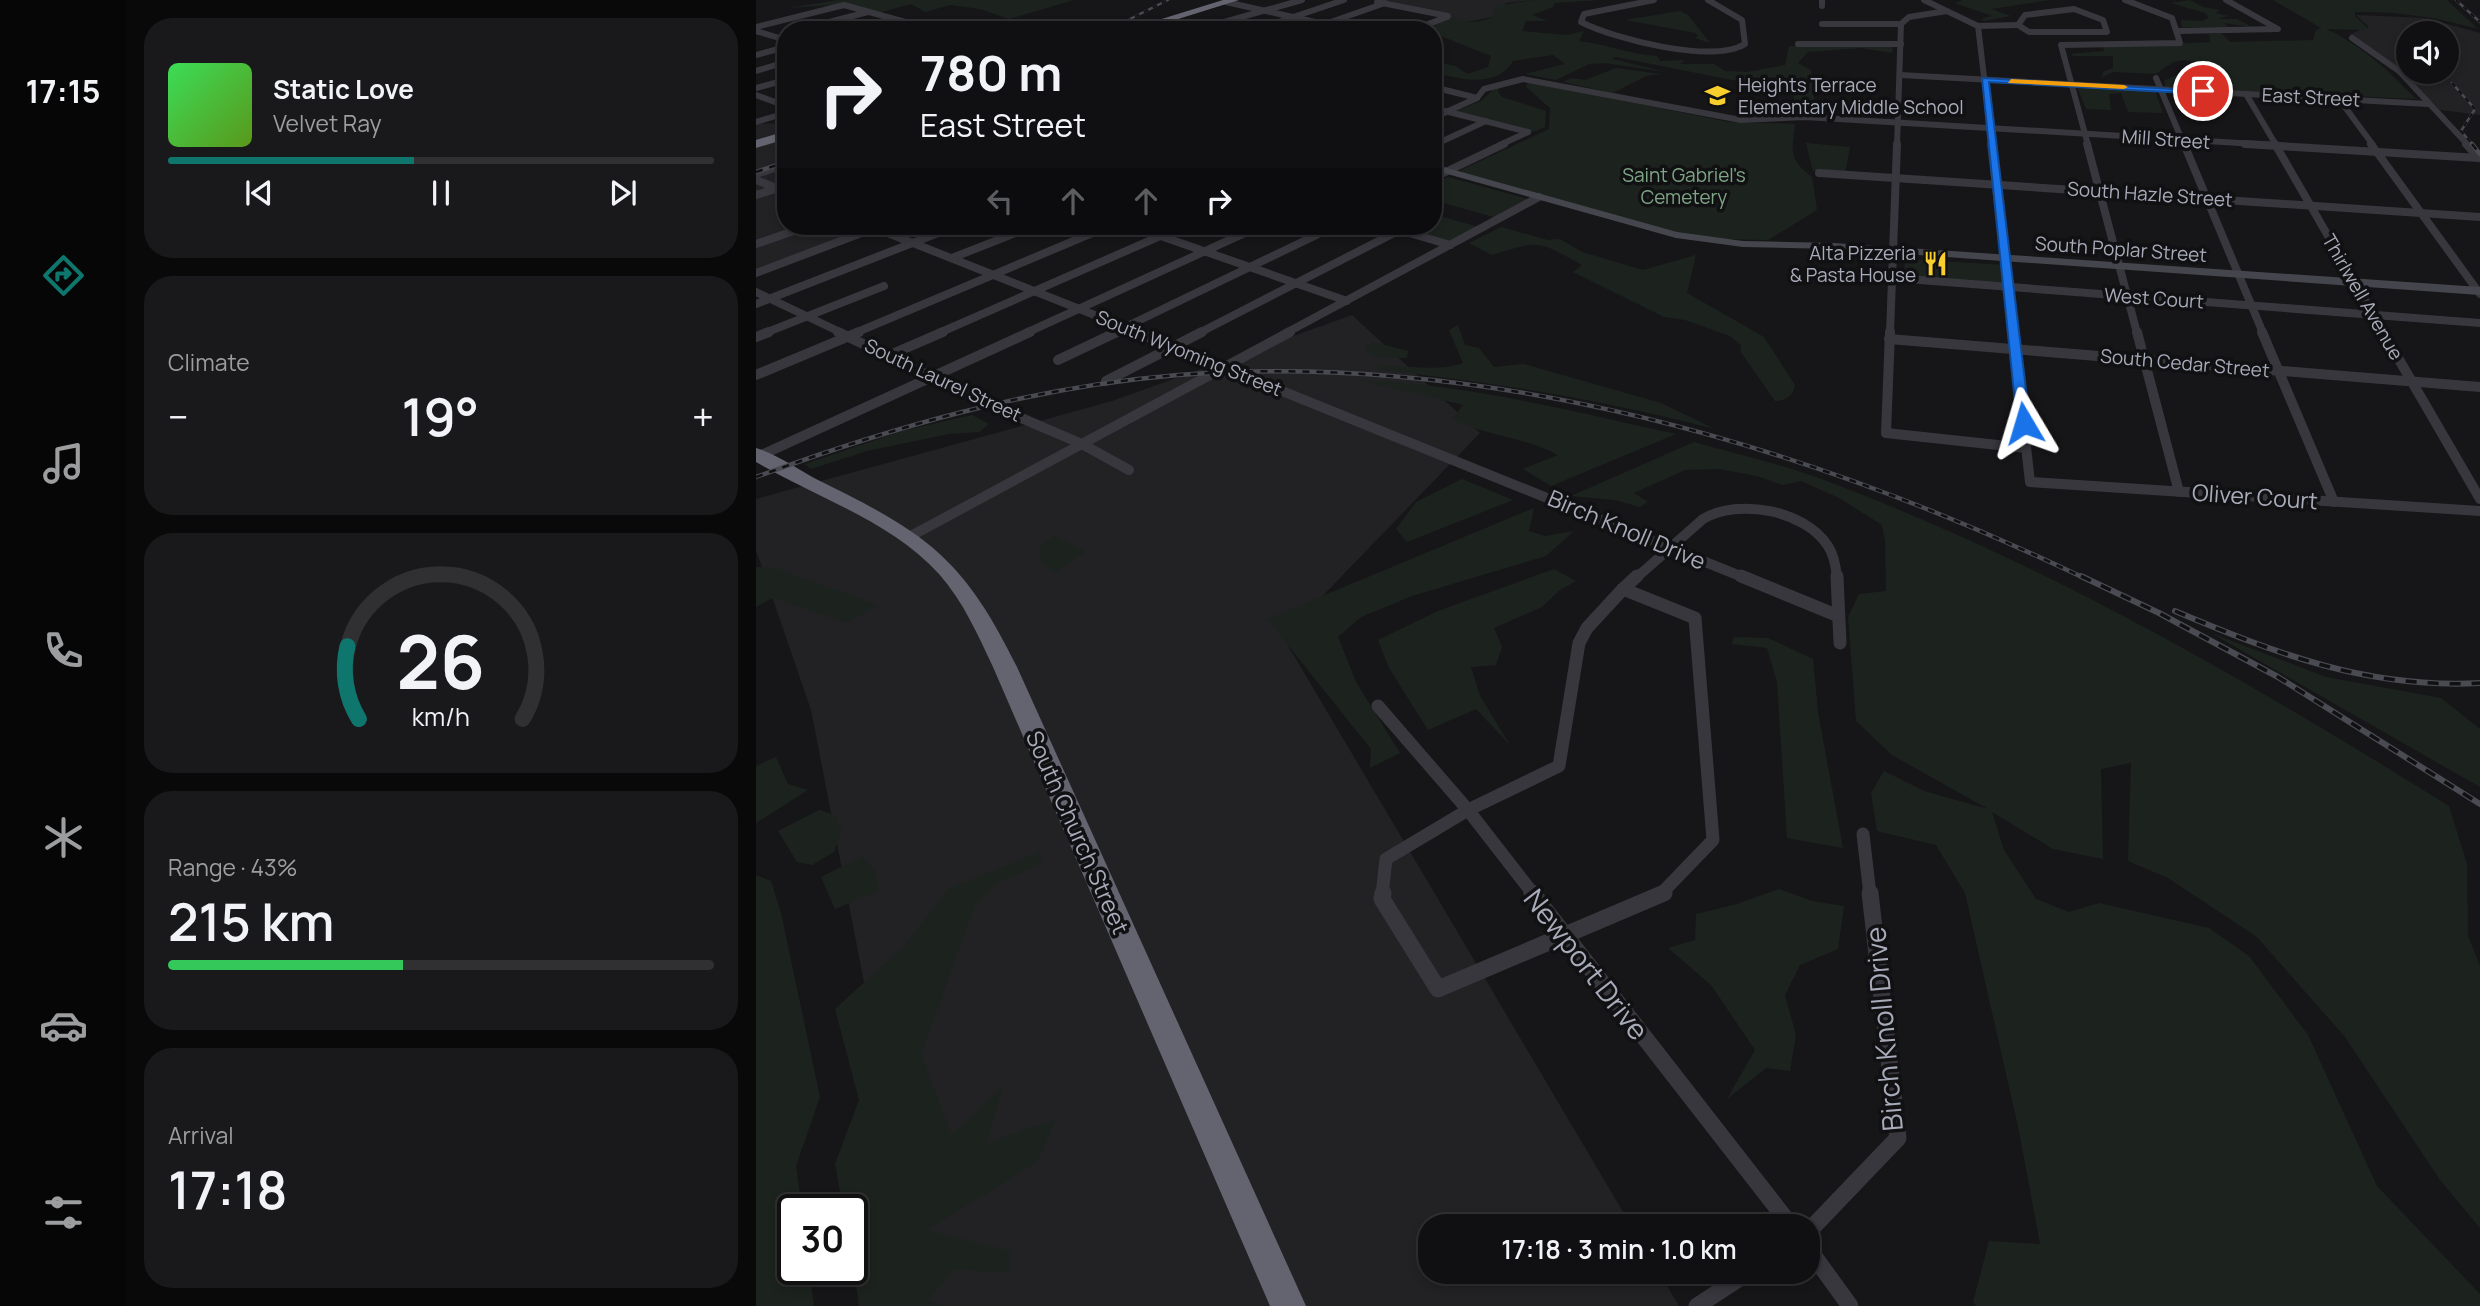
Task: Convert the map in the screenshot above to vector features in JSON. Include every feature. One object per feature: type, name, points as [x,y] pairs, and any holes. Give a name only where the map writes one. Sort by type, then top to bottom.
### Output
[{"type":"highway","points":[[1162,21],[1230,1]]},
{"type":"highway","points":[[756,145],[777,138]]},
{"type":"highway","name":"South Church Street","points":[[758,455],[909,537],[936,558],[962,588],[999,654],[1288,1306]]},
{"type":"main road","name":"South Poplar Street","points":[[1442,169],[1704,240],[1893,250],[2479,292]]},
{"type":"street","points":[[1225,21],[1302,0]]},
{"type":"street","points":[[1282,21],[1344,0]]},
{"type":"street","points":[[1370,0],[1448,16],[1435,21]]},
{"type":"street","points":[[1654,0],[1584,14],[1580,22],[1604,31],[1705,51],[1725,52],[1745,44],[1742,20],[1708,0]]},
{"type":"street","points":[[1924,0],[1978,26],[2018,25],[2029,32],[2107,32],[2103,20],[2074,9],[2025,15],[2018,25]]},
{"type":"street","points":[[2124,0],[2172,18],[2180,43],[2062,45],[2179,492]]},
{"type":"street","points":[[2178,32],[2278,29],[2226,0]]},
{"type":"street","points":[[1230,1],[1312,21]]},
{"type":"street","points":[[1334,21],[1385,3]]},
{"type":"street","points":[[785,21],[844,5],[902,21]]},
{"type":"street","points":[[1822,24],[1901,24],[1909,17],[1947,11]]},
{"type":"street","points":[[833,21],[869,12]]},
{"type":"street","points":[[887,21],[895,19]]},
{"type":"street","points":[[756,29],[777,23]]},
{"type":"street","points":[[1901,24],[1886,433],[2026,448],[1978,26]]},
{"type":"street","points":[[756,29],[777,37]]},
{"type":"street","points":[[756,40],[777,35]]},
{"type":"street","points":[[2352,38],[2399,71],[2479,158]]},
{"type":"street","points":[[1798,44],[1901,44]]},
{"type":"street","points":[[756,55],[777,49]]},
{"type":"street","points":[[756,71],[777,65]]},
{"type":"street","name":"East Street","points":[[1900,75],[2428,104]]},
{"type":"street","points":[[2156,78],[2334,502]]},
{"type":"street","name":"Mill Street","points":[[1477,98],[1484,89],[1523,79],[1741,120],[1805,117],[2479,158]]},
{"type":"street","points":[[1442,86],[1454,81]]},
{"type":"street","points":[[756,88],[777,82]]},
{"type":"street","points":[[1442,90],[1477,98]]},
{"type":"street","name":"Thirlwell Avenue","points":[[2246,94],[2480,499]]},
{"type":"street","points":[[756,95],[777,102]]},
{"type":"street","points":[[756,105],[777,98]]},
{"type":"street","points":[[1442,114],[1477,98]]},
{"type":"street","points":[[2339,99],[2479,292]]},
{"type":"street","points":[[1442,111],[1528,132],[1442,174]]},
{"type":"street","points":[[756,122],[777,116]]},
{"type":"street","points":[[1442,142],[1486,121]]},
{"type":"street","points":[[756,172],[777,165]]},
{"type":"street","name":"South Hazle Street","points":[[1819,173],[2480,217]]},
{"type":"street","points":[[756,180],[777,188]]},
{"type":"street","points":[[756,195],[777,188]]},
{"type":"street","points":[[909,537],[1539,197]]},
{"type":"street","points":[[756,244],[782,235]]},
{"type":"street","points":[[756,272],[855,235]]},
{"type":"street","name":"South Wyoming Street","points":[[894,235],[1507,479]]},
{"type":"street","points":[[756,304],[933,235]]},
{"type":"street","points":[[952,258],[1010,235]]},
{"type":"street","points":[[756,375],[1087,235]]},
{"type":"street","points":[[758,455],[1240,235]]},
{"type":"street","points":[[1058,360],[1317,235]]},
{"type":"street","points":[[1106,381],[1390,235]]},
{"type":"street","points":[[1417,235],[1450,245]]},
{"type":"street","points":[[890,355],[1160,236],[1348,300]]},
{"type":"street","name":"West Court","points":[[1828,273],[2480,323]]},
{"type":"street","points":[[756,337],[884,286]]},
{"type":"street","name":"South Laurel Street","points":[[756,292],[990,405],[1082,444],[1129,470]]},
{"type":"street","name":"South Cedar Street","points":[[1889,339],[2480,387]]},
{"type":"street","name":"Oliver Court","points":[[2026,448],[2030,482],[2480,511]]},
{"type":"street","name":"Birch Knoll Drive","points":[[1507,479],[1836,615]]},
{"type":"street","points":[[1622,589],[1695,618],[1713,840],[1664,892],[1438,989],[1382,899],[1386,859],[1468,810],[1559,766],[1580,639],[1622,589],[1693,526],[1714,512],[1738,507],[1790,519],[1820,536],[1830,549],[1835,566],[1836,615],[1840,643]]},
{"type":"street","name":"Newport Drive","points":[[1378,706],[1468,810],[1781,1214]]},
{"type":"street","name":"Birch Knoll Drive","points":[[1820,1219],[1898,1138],[1864,834]]},
{"type":"street","points":[[1820,1265],[1850,1306]]},
{"type":"street","points":[[1698,1306],[1731,1284]]},
{"type":"shaded area","points":[[1377,0],[1533,0],[1506,3],[1493,17],[1467,22]]},
{"type":"shaded area","points":[[2356,15],[2426,18],[2437,21],[2396,21],[2396,67],[2350,34],[2369,27]]},
{"type":"shaded area","points":[[2459,27],[2480,33],[2480,115],[2440,110],[2413,84],[2459,84]]},
{"type":"shaded area","points":[[777,123],[777,235],[848,235],[756,269],[756,124]]},
{"type":"shaded area","points":[[1352,315],[1480,433],[1283,637],[1624,1214],[1418,1214],[1418,1284],[1666,1284],[1679,1306],[927,1306],[811,710],[756,550],[756,499],[1112,401]]},
{"type":"green space","points":[[838,0],[1074,0],[1009,19],[980,9],[950,5],[925,12],[911,4],[882,12],[833,5],[788,8]]},
{"type":"green space","points":[[1533,0],[1598,0],[1555,3],[1553,7],[1532,15],[1547,21],[1526,21],[1522,31],[1567,35],[1584,31],[1579,41],[1657,56],[1660,61],[1685,60],[1680,64],[1714,64],[1725,71],[1747,72],[1785,65],[1789,46],[1893,46],[1892,53],[1861,48],[1808,52],[1798,63],[1811,70],[1816,114],[1798,113],[1792,92],[1616,57],[1612,59],[1667,72],[1604,63],[1589,64],[1556,80],[1525,74],[1565,64],[1553,55],[1513,61],[1506,70],[1487,79],[1465,79],[1442,74],[1442,63],[1455,66],[1468,74],[1488,67],[1491,56],[1442,37],[1442,21],[1447,19],[1426,9],[1431,8],[1454,18],[1476,22],[1493,17],[1495,6]]},
{"type":"green space","points":[[1963,0],[2050,0],[1991,9],[2011,16],[1984,21],[1981,19],[1992,16],[1955,3]]},
{"type":"green space","points":[[2190,0],[2203,7],[2220,10],[2216,13],[2228,16],[2218,19],[2237,19],[2252,27],[2224,23],[2228,27],[2182,27],[2181,20],[2203,21],[2209,17],[2205,13],[2171,3]]},
{"type":"green space","points":[[2273,0],[2447,0],[2478,29],[2459,24],[2459,21],[2355,12],[2355,16],[2367,27],[2364,30],[2326,29],[2374,60],[2396,79],[2396,84],[2401,84],[2416,99],[2165,87],[2165,80],[2187,71],[2197,63],[2180,61],[2156,74],[2114,72],[2102,77],[2103,72],[2113,68],[2113,56],[2071,54],[2104,51],[2103,47],[2210,42],[2209,34],[2221,33],[2230,42],[2313,40],[2316,30],[2321,28]]},
{"type":"green space","points":[[1680,11],[1688,15],[1710,43],[1695,38],[1698,36],[1696,33],[1625,20]]},
{"type":"green space","points":[[1616,68],[1661,74],[1646,76],[1613,93],[1563,82],[1571,78],[1585,80]]},
{"type":"green space","name":"Saint Gabriel's Cemetery","points":[[1528,82],[1729,122],[1795,124],[1793,154],[1799,165],[1812,177],[1817,210],[1768,240],[1719,239],[1674,233],[1457,172],[1549,129],[1550,108],[1526,87]]},
{"type":"green space","points":[[1499,87],[1498,92],[1502,97],[1546,111],[1545,127],[1533,132],[1454,112],[1481,101]]},
{"type":"green space","points":[[2077,87],[2155,91],[2163,113],[2128,112],[2121,93],[2109,94],[2111,110],[2086,109]]},
{"type":"green space","points":[[1806,143],[1850,147],[1845,174],[1813,171]]},
{"type":"green space","points":[[1448,177],[1531,200],[1497,218],[1442,203],[1442,180]]},
{"type":"green space","points":[[1442,217],[1478,227],[1449,244],[1419,235],[1442,235]]},
{"type":"green space","points":[[1501,227],[1548,240],[1560,239],[1582,252],[1643,270],[1696,255],[1687,293],[1764,337],[1795,385],[1793,392],[1785,399],[1775,401],[1740,351],[1741,345],[1730,336],[1685,320],[1664,317],[1573,272],[1582,265],[1556,251],[1530,245],[1492,255],[1469,243]]},
{"type":"green space","points":[[1905,259],[2004,265],[2006,288],[1904,281]]},
{"type":"green space","points":[[1458,325],[1465,345],[1479,348],[1494,367],[1524,364],[1661,403],[1715,429],[1590,401],[1507,386],[1379,370],[1376,365],[1431,368],[1463,363],[1449,330]]},
{"type":"green space","points":[[1374,342],[1408,351],[1407,358],[1376,357],[1365,351],[1365,345]]},
{"type":"green space","points":[[1359,380],[1479,393],[1676,434],[1551,486],[1523,469],[1558,455],[1452,419],[1463,405]]},
{"type":"green space","points":[[972,415],[989,424],[979,432],[949,434],[867,451],[811,469],[805,464],[902,431]]},
{"type":"green space","points":[[1694,442],[1816,477],[1899,510],[2061,584],[2219,668],[2449,806],[2467,864],[2468,936],[2480,966],[2480,1228],[2440,1180],[2345,1037],[2257,937],[2168,878],[2128,861],[2131,763],[2101,769],[2103,859],[2053,849],[1992,812],[2004,850],[2036,899],[2069,912],[2099,903],[2209,928],[2249,956],[2308,1035],[2377,1186],[2480,1294],[2480,1306],[1976,1306],[1973,1302],[1989,1241],[2040,1244],[2019,1131],[1965,893],[1936,845],[1877,831],[1871,793],[1884,771],[1924,791],[1988,809],[1892,755],[1856,721],[1848,617],[1859,594],[1886,591],[1882,525],[1839,498],[1801,481],[1782,485],[1757,476],[1719,469],[1685,470],[1634,493],[1648,502],[1640,507],[1615,500],[1571,496]]},
{"type":"green space","points":[[1462,479],[1513,500],[1407,542],[1396,529],[1416,502]]},
{"type":"green space","points":[[1534,508],[1529,531],[1545,536],[1574,531],[1546,556],[1412,596],[1361,617],[1338,637],[1356,682],[1400,753],[1370,768],[1371,749],[1267,619]]},
{"type":"green space","points":[[1054,535],[1086,551],[1055,573],[1041,562],[1039,548]]},
{"type":"green space","points":[[756,567],[776,568],[877,605],[846,623],[773,598],[756,607]]},
{"type":"green space","points":[[1554,569],[1576,581],[1560,590],[1542,607],[1494,628],[1502,647],[1496,665],[1471,667],[1480,696],[1510,745],[1476,709],[1428,730],[1389,668],[1378,640],[1438,611]]},
{"type":"green space","points":[[2211,633],[2326,677],[2441,698],[2480,729],[2480,787]]},
{"type":"green space","points":[[1734,637],[1768,638],[1813,659],[1818,712],[1843,848],[1787,838],[1777,682],[1767,648],[1732,644]]},
{"type":"green space","points":[[776,757],[788,784],[808,790],[756,823],[756,766]]},
{"type":"green space","points":[[819,810],[835,815],[842,830],[834,852],[812,865],[797,862],[778,831]]},
{"type":"green space","points":[[1040,852],[1042,864],[999,882],[974,907],[921,1055],[952,1135],[1003,1085],[987,1143],[1056,1119],[1037,1162],[927,1230],[1011,1251],[1009,1273],[955,1269],[928,1300],[941,1306],[859,1306],[856,1285],[868,1285],[868,1194],[840,1194],[835,1164],[859,1100],[835,1009],[905,945],[949,888]]},
{"type":"green space","points":[[863,856],[875,871],[879,891],[835,909],[821,877]]},
{"type":"green space","points":[[756,875],[771,881],[781,913],[820,1097],[796,1166],[800,1194],[777,1194],[777,1285],[811,1285],[814,1306],[756,1306]]},
{"type":"green space","points":[[1779,889],[1812,901],[1844,906],[1838,949],[1800,965],[1785,995],[1796,1035],[1790,1071],[1766,1068],[1727,1099],[1755,1050],[1711,985],[1668,948],[1695,940],[1696,914],[1737,904]]},
{"type":"railway","points":[[1126,21],[1168,0]]},
{"type":"railway","points":[[2456,0],[2480,22]]},
{"type":"railway","points":[[2453,84],[2475,109],[2461,131],[2473,145]]},
{"type":"railway","points":[[2472,144],[2480,154]]},
{"type":"railway","points":[[756,172],[777,165]]},
{"type":"railway","points":[[756,477],[911,426],[1016,399],[1070,389],[1178,375],[1295,371],[1412,378],[1528,394],[1643,418],[1757,449],[1869,487],[1978,530],[2084,578]]},
{"type":"railway","points":[[2081,576],[2159,613],[2278,677],[2480,804]]},
{"type":"railway","points":[[2175,611],[2287,654],[2361,674],[2399,680],[2480,683]]},
{"type":"slow traffic","points":[[2011,81],[2124,87]]},
{"type":"place","name":"Heights Terrace Elementary Middle School","points":[[1718,96]]},
{"type":"place","name":"Alta Pizzeria & Pasta House","points":[[1936,264]]},
{"type":"route","points":[[2024,423],[1984,79],[2203,91]]}]
